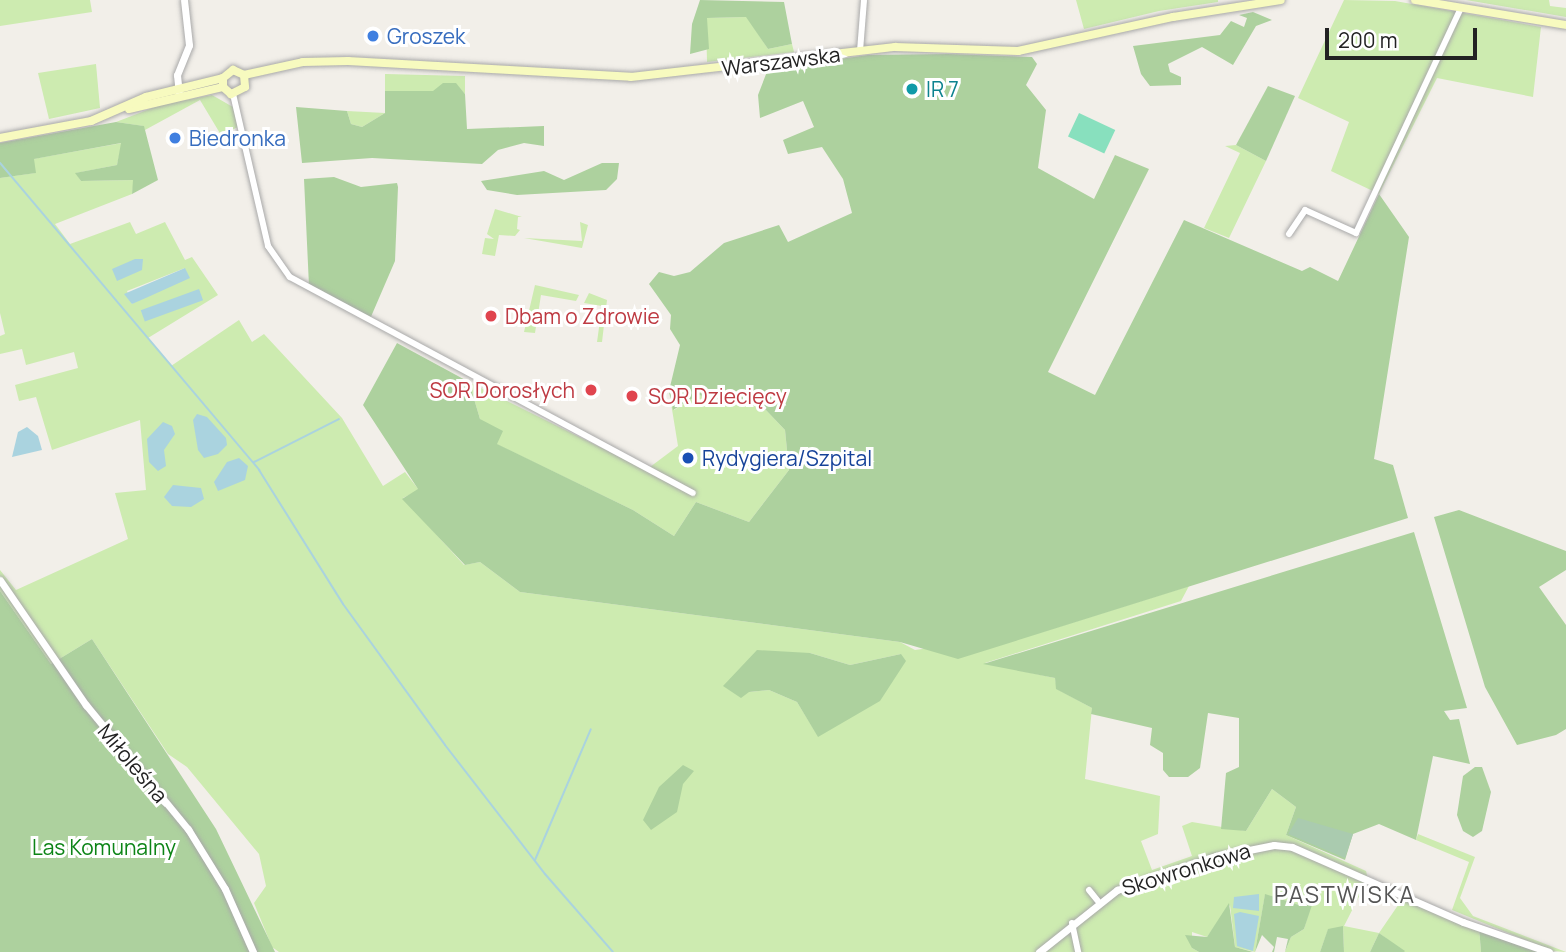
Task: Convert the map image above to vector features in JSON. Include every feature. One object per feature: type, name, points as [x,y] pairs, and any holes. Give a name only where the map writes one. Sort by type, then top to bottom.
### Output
[{"type":"main road","name":"Warszawska","points":[[223,83],[233,70],[245,78],[276,67],[348,61],[631,77],[913,46],[1034,50],[1150,21],[1281,0]]},
{"type":"main road","points":[[1415,0],[1566,24]]},
{"type":"main road","points":[[0,138],[91,121],[179,92],[223,83],[237,94],[245,78]]},
{"type":"street","points":[[179,92],[177,75],[189,45],[184,0]]},
{"type":"street","points":[[860,51],[864,0]]},
{"type":"street","points":[[1289,234],[1305,210],[1356,233],[1461,8]]},
{"type":"street","points":[[237,94],[265,234],[276,262],[290,277],[693,493]]},
{"type":"street","name":"Miłoleśna","points":[[0,580],[86,705],[188,829],[231,901],[253,952]]},
{"type":"street","name":"Skowronkowa","points":[[1039,952],[1098,901],[1121,888],[1214,857],[1262,845],[1283,845],[1478,929],[1549,952]]},
{"type":"street","points":[[1089,890],[1098,901]]},
{"type":"street","points":[[1072,923],[1078,952]]},
{"type":"green space","points":[[0,0],[90,0],[92,12],[0,26]]},
{"type":"green space","points":[[700,0],[784,2],[792,44],[768,49],[746,17],[707,18],[709,49],[690,54],[692,24]]},
{"type":"green space","points":[[1076,0],[1218,2],[1159,11],[1084,29]]},
{"type":"green space","points":[[1344,0],[1395,1],[1541,27],[1533,97],[1437,78],[1379,194],[1331,171],[1349,122],[1298,98]]},
{"type":"green space","points":[[1466,0],[1549,0],[1550,6],[1566,8],[1566,17]]},
{"type":"green space","points":[[1253,12],[1272,20],[1256,26],[1233,65],[1202,47],[1168,64],[1170,72],[1181,77],[1181,85],[1150,86],[1141,74],[1133,46],[1220,35],[1231,21],[1244,27],[1247,18],[1239,15]]},
{"type":"green space","points":[[747,17],[768,49],[792,44],[794,52],[707,62],[706,18]]},
{"type":"green space","points":[[868,55],[1032,57],[1037,64],[1026,85],[1046,110],[1038,168],[1094,199],[1115,155],[1149,169],[1048,372],[1095,395],[1184,220],[1302,271],[1310,267],[1338,281],[1379,194],[1409,237],[1374,459],[1393,465],[1408,518],[958,659],[900,642],[520,592],[480,562],[465,565],[402,499],[418,489],[363,405],[397,343],[469,382],[480,419],[503,431],[497,444],[633,510],[674,536],[696,502],[749,522],[789,470],[785,430],[764,408],[698,395],[673,410],[669,391],[680,345],[670,329],[671,315],[649,284],[659,272],[674,276],[690,272],[724,243],[779,225],[788,242],[852,213],[843,179],[822,147],[788,154],[783,140],[814,127],[803,101],[760,118],[758,95],[768,69]]},
{"type":"green space","points":[[96,64],[100,108],[49,119],[38,73]]},
{"type":"green space","points":[[385,74],[465,76],[465,94],[455,83],[434,91],[385,91]]},
{"type":"green space","points":[[443,83],[456,83],[465,94],[467,129],[544,126],[544,146],[524,143],[498,150],[482,164],[372,158],[302,163],[296,107],[347,111],[351,124],[362,127],[385,113],[385,91],[433,91]]},
{"type":"green space","points":[[1268,86],[1295,96],[1266,161],[1236,145]]},
{"type":"green space","points":[[212,95],[233,107],[238,127],[221,135],[200,100],[145,130],[143,126],[116,122],[160,105]]},
{"type":"green space","points":[[347,111],[385,113],[362,127],[351,124]]},
{"type":"green space","points":[[1079,113],[1115,130],[1104,153],[1068,137]]},
{"type":"green space","points":[[116,122],[144,126],[158,180],[132,194],[133,180],[81,181],[75,173],[117,165],[121,143],[34,159],[36,173],[0,178],[0,143]]},
{"type":"green space","points":[[122,143],[117,165],[76,173],[81,181],[134,180],[132,194],[55,224],[70,244],[130,222],[136,234],[165,222],[185,260],[192,257],[218,295],[148,338],[171,366],[239,320],[252,342],[264,334],[342,418],[383,486],[405,472],[419,490],[403,498],[464,565],[480,562],[520,592],[900,642],[915,650],[1042,632],[1189,586],[1181,601],[985,663],[1055,678],[1057,689],[1092,708],[1085,779],[1160,796],[1158,834],[1141,841],[1152,870],[1192,856],[1182,826],[1192,822],[1246,831],[1272,789],[1296,807],[1286,835],[1366,871],[1368,879],[1344,926],[1379,933],[1370,952],[1344,952],[1343,927],[1328,930],[1320,952],[1285,952],[1291,937],[1304,929],[1316,888],[1299,905],[1265,895],[1255,952],[1235,947],[1230,905],[1207,937],[1192,932],[1192,948],[1199,952],[279,952],[272,947],[254,903],[266,886],[259,854],[187,767],[168,754],[92,639],[51,664],[0,591],[0,570],[16,590],[128,539],[115,493],[146,490],[140,420],[52,450],[36,397],[19,401],[15,385],[78,368],[74,352],[26,365],[22,349],[0,354],[0,336],[5,334],[0,313],[0,178],[35,173],[33,159]],"holes":[[[185,268],[132,304],[127,291]],[[810,653],[850,665],[901,654],[818,736],[797,702],[769,690],[749,692]]]},
{"type":"green space","points":[[1236,145],[1266,161],[1229,238],[1204,228],[1240,153],[1225,146]]},
{"type":"green space","points":[[602,163],[619,163],[617,179],[606,190],[517,195],[487,190],[481,181],[544,171],[564,180]]},
{"type":"green space","points":[[334,177],[361,187],[397,183],[395,261],[370,319],[309,286],[304,179]]},
{"type":"green space","points":[[495,209],[522,217],[518,217],[517,229],[520,230],[515,236],[499,235],[495,256],[482,254],[485,238],[494,239],[487,234]]},
{"type":"green space","points":[[580,222],[588,225],[582,248],[524,238],[582,241]]},
{"type":"green space","points":[[535,285],[579,295],[576,301],[541,295],[535,333],[524,332]]},
{"type":"green space","points":[[589,293],[607,300],[602,342],[597,342],[602,306],[584,303]]},
{"type":"green space","points":[[469,382],[646,470],[678,446],[669,391],[674,410],[698,395],[764,408],[785,430],[789,470],[749,522],[696,502],[674,536],[633,510],[496,444],[480,419]]},
{"type":"green space","points":[[1459,510],[1566,551],[1566,570],[1539,587],[1566,625],[1566,729],[1556,735],[1517,745],[1485,687],[1434,517]]},
{"type":"green space","points":[[1414,532],[1467,708],[1444,711],[1450,720],[1459,719],[1470,764],[1433,756],[1416,840],[1379,824],[1353,834],[1345,860],[1286,835],[1296,807],[1272,789],[1246,831],[1221,829],[1226,773],[1239,767],[1239,718],[1208,713],[1200,768],[1188,777],[1169,777],[1163,770],[1163,753],[1150,745],[1152,728],[1091,714],[1092,708],[1056,689],[1055,678],[983,664]]},
{"type":"green space","name":"Las Komunalny","points":[[0,591],[51,664],[92,639],[216,829],[275,952],[0,952]]},
{"type":"green space","points":[[757,650],[810,653],[850,665],[901,654],[906,661],[880,701],[818,737],[797,702],[769,690],[749,692],[741,698],[723,686]]},
{"type":"green space","points":[[683,765],[694,771],[683,784],[677,812],[651,830],[643,820],[659,787]]},
{"type":"green space","points":[[1475,767],[1482,767],[1491,792],[1482,831],[1473,837],[1463,831],[1457,815],[1463,776]]},
{"type":"green space","points":[[1298,818],[1353,834],[1345,858],[1288,834]]},
{"type":"green space","points":[[1418,834],[1475,857],[1460,898],[1473,916],[1566,952],[1552,951],[1452,910],[1469,862],[1416,840]]},
{"type":"green space","points":[[1318,887],[1304,929],[1291,937],[1285,952],[1288,939],[1277,937],[1274,952],[1272,952],[1274,947],[1262,935],[1255,952],[1265,894],[1299,905]]},
{"type":"green space","points":[[1405,895],[1479,927],[1481,952],[1404,952],[1379,933]]},
{"type":"green space","points":[[1229,903],[1235,947],[1253,952],[1199,952],[1192,948],[1185,935],[1207,937]]},
{"type":"green space","points":[[1343,926],[1344,952],[1320,952],[1328,929]]},
{"type":"green space","points":[[1479,927],[1540,952],[1481,952]]},
{"type":"green space","points":[[1379,933],[1405,951],[1370,952]]},
{"type":"water","points":[[135,259],[143,259],[142,270],[117,281],[112,269]]},
{"type":"water","points":[[185,268],[190,278],[132,304],[124,294]]},
{"type":"water","points":[[199,289],[203,300],[145,321],[141,310]]},
{"type":"water","points":[[197,414],[207,417],[226,438],[227,445],[218,454],[204,458],[198,450],[193,420]]},
{"type":"water","points":[[163,422],[172,426],[175,434],[164,450],[166,466],[158,471],[149,462],[147,439]]},
{"type":"water","points":[[27,427],[38,436],[42,450],[12,457],[18,432]]},
{"type":"water","points":[[239,458],[248,466],[245,480],[218,491],[214,482],[227,462]]},
{"type":"water","points":[[173,485],[201,488],[204,499],[191,507],[172,506],[164,497]]},
{"type":"water","points":[[1259,894],[1259,911],[1233,908],[1234,897]]},
{"type":"water","points":[[1240,912],[1259,916],[1253,951],[1237,946],[1234,914]]},
{"type":"waterway","points":[[0,163],[259,470],[343,604],[445,745],[545,874],[613,952]]},
{"type":"waterway","points":[[254,462],[339,419]]},
{"type":"waterway","points":[[535,860],[591,729]]},
{"type":"place","name":"Groszek","points":[[373,36]]},
{"type":"place","name":"IR 7","points":[[912,89]]},
{"type":"place","name":"Biedronka","points":[[175,138]]},
{"type":"place","name":"Dbam o Zdrowie","points":[[491,316]]},
{"type":"place","name":"SOR Dorosłych","points":[[591,390]]},
{"type":"place","name":"SOR Dziecięcy","points":[[632,396]]},
{"type":"place","name":"Rydygiera/Szpital","points":[[688,458]]},
{"type":"district","name":"PASTWISKA","points":[[1345,894]]}]
